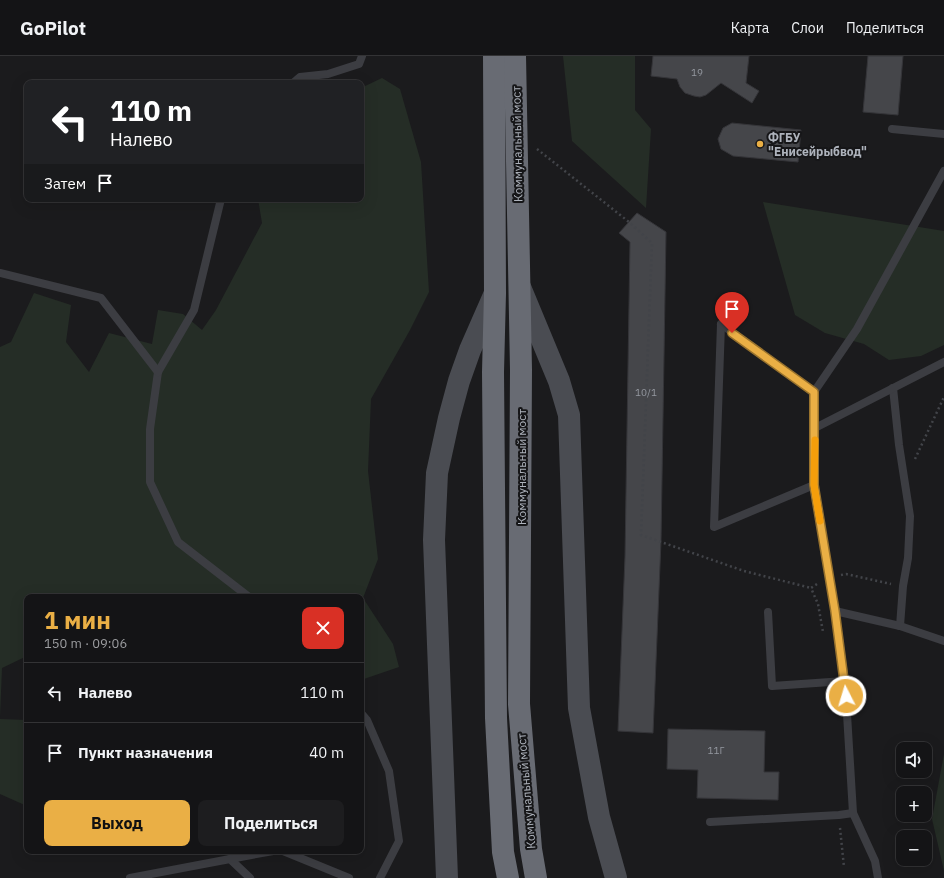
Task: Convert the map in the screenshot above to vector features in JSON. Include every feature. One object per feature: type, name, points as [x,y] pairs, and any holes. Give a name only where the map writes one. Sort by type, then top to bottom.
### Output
[{"type":"highway","name":"Коммунальный мост","points":[[494,56],[495,293],[492,379],[496,718],[503,852],[508,878]]},
{"type":"highway","name":"Коммунальный мост","points":[[514,56],[521,370],[519,704],[531,849],[536,878]]},
{"type":"main road","points":[[520,287],[559,381],[569,415],[579,708],[599,817],[616,878]]},
{"type":"main road","points":[[447,878],[434,540],[437,473],[459,380],[470,350],[495,293]]},
{"type":"lane","points":[[296,80],[300,77],[328,74],[359,64],[362,56]]},
{"type":"lane","points":[[892,129],[944,134]]},
{"type":"lane","points":[[878,878],[875,861],[853,813],[844,681],[835,611],[814,485],[814,392],[857,328],[944,172]]},
{"type":"lane","points":[[220,202],[194,310],[158,372],[150,429],[150,482],[178,542],[245,594]]},
{"type":"lane","points":[[0,273],[102,298],[158,372]]},
{"type":"lane","points":[[814,392],[721,324],[714,528],[814,485]]},
{"type":"lane","points":[[815,428],[944,362]]},
{"type":"lane","points":[[893,388],[899,445],[910,516],[908,558],[900,626]]},
{"type":"lane","points":[[835,611],[900,626],[944,641]]},
{"type":"lane","points":[[768,612],[772,686],[844,681]]},
{"type":"lane","points":[[364,716],[367,720],[390,772],[399,840],[380,878]]},
{"type":"lane","points":[[710,822],[831,816],[853,813]]},
{"type":"lane","points":[[130,878],[257,854]]},
{"type":"lane","points":[[290,854],[349,878]]},
{"type":"lane","points":[[230,859],[250,878]]},
{"type":"path","points":[[537,149],[629,222],[652,243],[641,535],[744,571],[811,588]]},
{"type":"shaded area","points":[[563,56],[635,56],[635,110],[651,129],[646,208],[572,141]]},
{"type":"shaded area","points":[[382,78],[400,89],[421,162],[429,292],[410,330],[371,399],[368,471],[378,559],[364,595],[364,594],[24,594],[24,657],[2,668],[0,717],[0,347],[11,342],[34,293],[71,305],[66,342],[89,372],[109,333],[152,344],[158,310],[183,314],[202,330],[216,310],[262,223],[258,202],[364,202],[364,87]]},
{"type":"shaded area","points":[[763,202],[944,231],[944,345],[921,356],[889,360],[864,344],[825,333],[795,315]]},
{"type":"shaded area","points":[[364,600],[393,644],[399,667],[364,679]]},
{"type":"shaded area","points":[[0,719],[24,720],[24,805],[0,794]]},
{"type":"shaded area","points":[[944,754],[944,871],[932,819]]},
{"type":"building","points":[[653,56],[749,56],[746,83],[759,91],[752,103],[721,83],[706,95],[700,97],[694,96],[685,93],[680,87],[677,79],[651,76]]},
{"type":"building","points":[[868,56],[903,56],[898,115],[863,112]]},
{"type":"building","name":"ФГБУ \"Енисейрыбвод\"","points":[[732,123],[801,130],[798,162],[733,156],[721,149],[718,139],[723,128]]},
{"type":"building","points":[[637,213],[666,232],[661,541],[653,733],[618,731],[625,557],[630,242],[619,233]]},
{"type":"building","points":[[668,729],[765,731],[764,772],[779,772],[778,800],[697,798],[698,770],[667,769]]},
{"type":"slow traffic","points":[[815,440],[814,485],[820,521]]},
{"type":"place","name":"ФГБУ \"Енисейрыбвод\"","points":[[760,144]]},
{"type":"route","points":[[732,333],[814,392],[814,485],[835,611],[846,696]]}]
